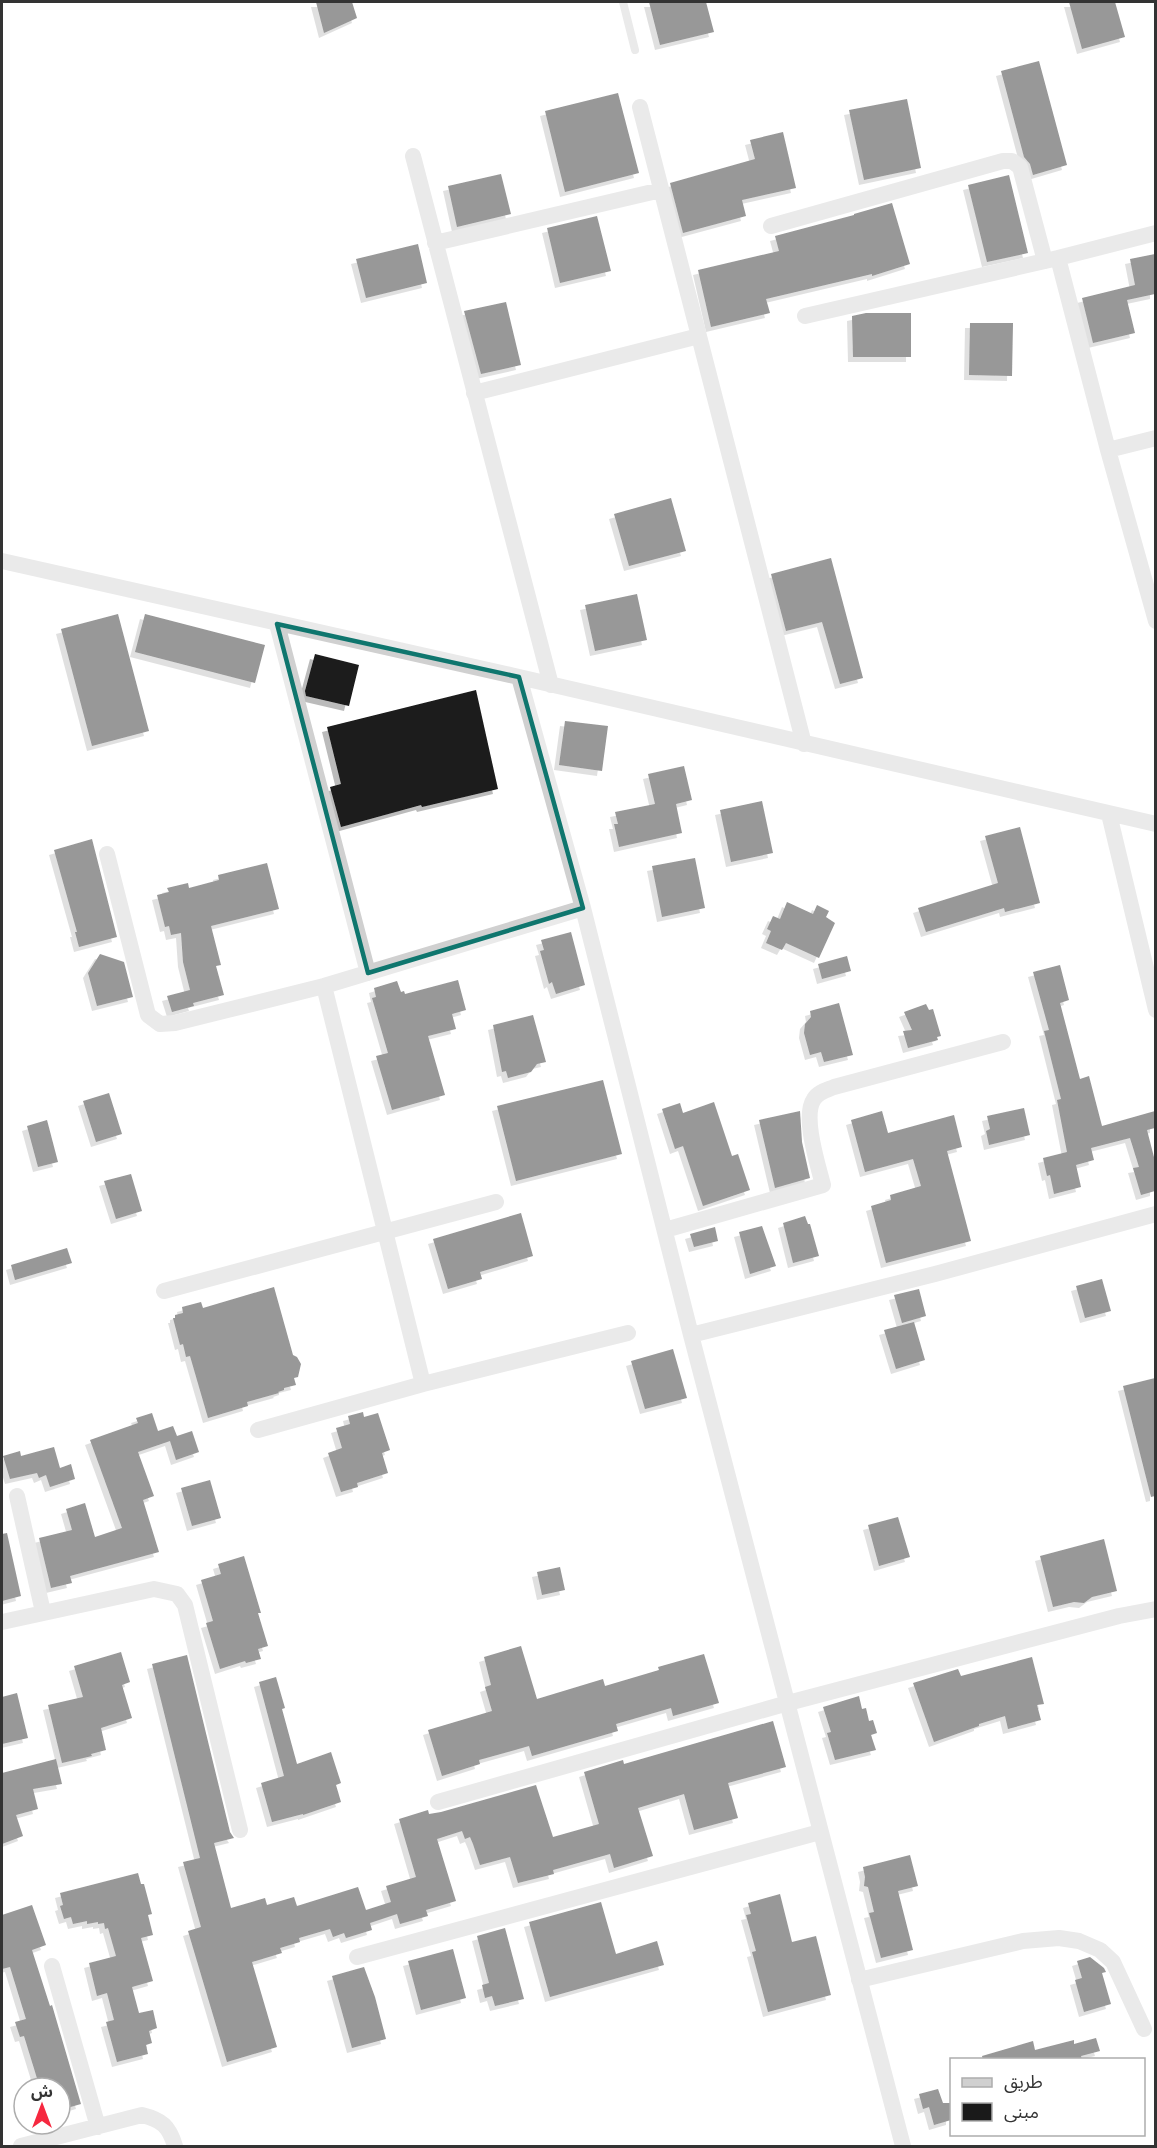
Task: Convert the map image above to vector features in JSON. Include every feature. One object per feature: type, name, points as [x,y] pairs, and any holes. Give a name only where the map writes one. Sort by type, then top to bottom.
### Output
[{"type":"street","points":[[640,107],[804,744]]},
{"type":"street","points":[[413,156],[551,685]]},
{"type":"street","points":[[771,226],[1003,161],[1012,161],[1020,167],[1052,260],[1155,621]]},
{"type":"street","points":[[435,243],[661,190]]},
{"type":"street","points":[[805,316],[1052,260],[1155,233]]},
{"type":"street","points":[[474,393],[699,336]]},
{"type":"street","points":[[1108,450],[1155,438]]},
{"type":"street","points":[[2,561],[519,677],[1155,824]]},
{"type":"street","points":[[278,624],[368,973]]},
{"type":"street","points":[[519,677],[583,908],[691,1335],[903,2146]]},
{"type":"street","points":[[1109,814],[1155,1010]]},
{"type":"street","points":[[107,854],[148,1015],[160,1024],[175,1023],[324,986],[583,908]]},
{"type":"street","points":[[324,986],[423,1384]]},
{"type":"street","points":[[665,1230],[823,1185],[809,1116],[809,1109],[820,1093],[834,1087],[1003,1042]]},
{"type":"street","points":[[164,1292],[496,1202]]},
{"type":"street","points":[[691,1335],[935,1274],[1155,1214]]},
{"type":"street","points":[[258,1430],[423,1384],[628,1333]]},
{"type":"street","points":[[17,1496],[43,1612]]},
{"type":"street","points":[[2,1622],[154,1588],[177,1594],[185,1605],[240,1830]]},
{"type":"street","points":[[438,1802],[788,1703],[1119,1616],[1155,1609]]},
{"type":"street","points":[[357,1957],[820,1832]]},
{"type":"street","points":[[859,1980],[1023,1941],[1059,1938],[1078,1941],[1100,1950],[1113,1962],[1144,2029]]},
{"type":"street","points":[[52,1966],[98,2127]]},
{"type":"street","points":[[21,2146],[142,2115],[157,2119],[166,2126],[175,2146]]},
{"type":"lane","points":[[623,2],[634,50]]},
{"type":"highlighted area","points":[[277,624],[519,677],[583,908],[368,973]]},
{"type":"building","points":[[316,2],[352,2],[357,18],[324,33]]},
{"type":"building","points":[[649,2],[706,2],[714,32],[660,45]]},
{"type":"building","points":[[1069,2],[1115,2],[1125,37],[1082,49]]},
{"type":"building","points":[[1039,61],[1067,165],[1033,175],[1030,164],[1024,157],[1001,71]]},
{"type":"building","points":[[618,93],[639,173],[565,192],[545,111]]},
{"type":"building","points":[[907,99],[921,168],[864,180],[849,110]]},
{"type":"building","points":[[783,132],[796,188],[742,200],[746,216],[683,233],[670,183],[755,159],[750,140]]},
{"type":"building","points":[[501,174],[511,214],[457,227],[448,186]]},
{"type":"building","points":[[1009,175],[1028,253],[987,262],[968,185]]},
{"type":"building","points":[[892,203],[910,264],[872,276],[872,274],[766,299],[770,313],[711,327],[698,270],[779,251],[775,236]]},
{"type":"building","points":[[597,216],[611,271],[560,283],[547,228]]},
{"type":"building","points":[[418,244],[427,283],[366,298],[356,259]]},
{"type":"building","points":[[1155,254],[1155,294],[1127,300],[1135,333],[1093,343],[1082,298],[1135,285],[1130,259]]},
{"type":"building","points":[[506,302],[521,365],[481,374],[464,311]]},
{"type":"building","points":[[866,313],[911,313],[911,357],[853,357],[852,316]]},
{"type":"building","points":[[970,323],[1013,323],[1012,376],[969,375]]},
{"type":"building","points":[[671,498],[686,551],[629,566],[614,514]]},
{"type":"building","points":[[831,558],[863,678],[840,684],[822,622],[786,631],[771,574]]},
{"type":"building","points":[[637,594],[647,640],[595,651],[585,605]]},
{"type":"building","points":[[118,614],[149,731],[92,746],[61,629]]},
{"type":"building","points":[[145,614],[265,645],[255,683],[135,652]]},
{"type":"building","points":[[315,654],[359,665],[349,706],[306,696],[305,691]]},
{"type":"building","points":[[476,690],[498,789],[422,807],[421,805],[341,827],[330,787],[341,784],[327,727]]},
{"type":"building","points":[[565,721],[608,726],[602,771],[559,765]]},
{"type":"building","points":[[684,766],[692,800],[676,804],[682,833],[619,847],[614,824],[618,824],[615,812],[655,804],[648,774]]},
{"type":"building","points":[[762,801],[773,853],[731,862],[720,810]]},
{"type":"building","points":[[1020,827],[1040,903],[1005,912],[1004,908],[926,932],[918,908],[998,883],[985,836]]},
{"type":"building","points":[[92,839],[117,937],[79,947],[75,932],[77,932],[54,850]]},
{"type":"building","points":[[695,858],[705,908],[662,917],[652,866]]},
{"type":"building","points":[[267,863],[279,909],[211,926],[221,965],[216,966],[224,995],[193,1003],[194,1006],[172,1012],[167,996],[190,990],[183,962],[181,933],[171,935],[169,926],[165,927],[157,895],[169,892],[167,888],[188,883],[189,888],[219,880],[218,875]]},
{"type":"building","points":[[787,902],[813,914],[817,905],[829,911],[826,917],[835,923],[819,958],[786,943],[782,950],[766,943],[771,931],[767,929],[773,916],[780,919]]},
{"type":"building","points":[[571,932],[585,985],[556,994],[552,982],[549,984],[540,951],[544,950],[541,940]]},
{"type":"building","points":[[100,954],[124,962],[133,997],[97,1006],[88,973]]},
{"type":"building","points":[[847,956],[851,971],[822,979],[818,964]]},
{"type":"building","points":[[1060,965],[1069,1000],[1060,1003],[1080,1079],[1089,1076],[1102,1126],[1155,1111],[1155,1128],[1147,1130],[1155,1161],[1155,1191],[1141,1195],[1133,1168],[1139,1167],[1130,1138],[1091,1148],[1094,1160],[1076,1165],[1081,1187],[1054,1194],[1043,1158],[1067,1152],[1057,1100],[1061,1099],[1044,1031],[1049,1030],[1033,972]]},
{"type":"building","points":[[458,980],[466,1010],[452,1014],[456,1029],[428,1036],[445,1095],[392,1110],[376,1056],[388,1053],[372,998],[376,997],[374,988],[397,981],[401,992],[404,991],[405,994]]},
{"type":"building","points":[[839,1003],[853,1055],[824,1062],[821,1052],[810,1055],[804,1033],[805,1024],[811,1017],[810,1011]]},
{"type":"building","points":[[926,1004],[929,1010],[933,1009],[941,1036],[937,1037],[938,1040],[908,1048],[903,1031],[912,1030],[904,1012]]},
{"type":"building","points":[[533,1015],[546,1062],[537,1064],[531,1072],[508,1078],[506,1071],[502,1072],[493,1025]]},
{"type":"building","points":[[603,1080],[622,1154],[516,1181],[497,1106]]},
{"type":"building","points":[[109,1093],[122,1134],[96,1142],[83,1101]]},
{"type":"building","points":[[714,1102],[732,1156],[738,1154],[750,1190],[703,1206],[683,1146],[675,1149],[662,1109],[680,1103],[683,1113]]},
{"type":"building","points":[[1024,1108],[1030,1135],[989,1145],[986,1131],[990,1129],[987,1116]]},
{"type":"building","points":[[800,1111],[802,1142],[810,1178],[775,1188],[759,1120]]},
{"type":"building","points":[[882,1111],[888,1133],[954,1115],[962,1147],[947,1151],[971,1241],[886,1263],[871,1206],[891,1200],[890,1195],[921,1186],[913,1159],[865,1172],[851,1120]]},
{"type":"building","points":[[47,1120],[58,1162],[38,1167],[27,1126]]},
{"type":"building","points":[[131,1174],[142,1211],[116,1219],[104,1181]]},
{"type":"building","points":[[521,1213],[533,1256],[480,1272],[482,1279],[448,1289],[433,1239]]},
{"type":"building","points":[[805,1216],[810,1224],[819,1256],[793,1263],[783,1223]]},
{"type":"building","points":[[762,1226],[776,1266],[750,1274],[739,1232]]},
{"type":"building","points":[[715,1227],[718,1241],[694,1247],[690,1234]]},
{"type":"building","points":[[67,1248],[72,1263],[15,1280],[11,1265]]},
{"type":"building","points":[[1102,1279],[1111,1311],[1085,1318],[1076,1286]]},
{"type":"building","points":[[274,1287],[293,1355],[301,1364],[298,1377],[294,1378],[296,1385],[284,1388],[279,1393],[247,1402],[248,1406],[208,1418],[190,1356],[186,1357],[183,1344],[180,1345],[173,1318],[183,1313],[182,1307],[201,1302],[203,1308]]},
{"type":"building","points":[[919,1289],[926,1316],[902,1323],[894,1295]]},
{"type":"building","points":[[914,1322],[925,1360],[896,1369],[884,1330]]},
{"type":"building","points":[[673,1349],[687,1398],[645,1409],[631,1361]]},
{"type":"building","points":[[1155,1378],[1155,1496],[1151,1497],[1123,1386]]},
{"type":"building","points":[[363,1412],[364,1417],[378,1413],[390,1450],[382,1453],[388,1473],[357,1483],[358,1487],[341,1492],[328,1453],[342,1448],[336,1428],[350,1424],[348,1416]]},
{"type":"building","points":[[152,1413],[158,1431],[173,1426],[177,1436],[192,1431],[199,1452],[176,1460],[170,1441],[138,1452],[154,1496],[143,1500],[159,1552],[70,1576],[72,1583],[51,1588],[39,1538],[72,1530],[66,1509],[85,1503],[95,1537],[122,1528],[90,1440],[138,1423],[136,1418]]},
{"type":"building","points":[[54,1447],[60,1468],[71,1464],[75,1479],[50,1487],[46,1475],[39,1478],[37,1473],[10,1479],[3,1456],[20,1451],[21,1456]]},
{"type":"building","points":[[210,1480],[221,1518],[192,1526],[181,1488]]},
{"type":"building","points":[[898,1517],[910,1557],[879,1566],[868,1525]]},
{"type":"building","points":[[7,1533],[21,1596],[2,1601],[2,1534]]},
{"type":"building","points":[[1104,1539],[1117,1591],[1092,1597],[1084,1603],[1074,1602],[1053,1607],[1040,1556]]},
{"type":"building","points":[[244,1556],[268,1646],[258,1649],[261,1659],[246,1663],[245,1661],[220,1669],[206,1623],[213,1621],[201,1580],[221,1574],[218,1564]]},
{"type":"building","points":[[560,1567],[565,1590],[542,1595],[537,1572]]},
{"type":"building","points":[[521,1646],[537,1699],[603,1679],[605,1686],[704,1654],[719,1703],[673,1716],[671,1708],[616,1724],[618,1731],[532,1756],[529,1746],[479,1760],[480,1764],[442,1776],[428,1730],[492,1711],[485,1687],[491,1685],[484,1657]]},
{"type":"building","points":[[121,1652],[130,1682],[122,1685],[132,1718],[101,1728],[106,1750],[62,1763],[48,1705],[83,1697],[74,1666]]},
{"type":"building","points":[[187,1655],[230,1832],[234,1838],[214,1843],[231,1908],[265,1898],[267,1905],[294,1897],[297,1906],[358,1887],[366,1910],[391,1902],[386,1886],[416,1877],[399,1819],[428,1810],[429,1814],[441,1812],[536,1785],[553,1837],[599,1824],[584,1772],[623,1760],[624,1764],[773,1721],[786,1767],[728,1783],[738,1818],[694,1830],[684,1794],[638,1808],[653,1856],[614,1868],[610,1854],[553,1870],[554,1874],[518,1883],[510,1857],[480,1865],[470,1837],[465,1839],[462,1831],[437,1839],[456,1901],[426,1910],[428,1916],[400,1924],[397,1914],[370,1923],[372,1930],[346,1938],[344,1933],[333,1937],[330,1929],[299,1938],[300,1942],[280,1948],[282,1953],[252,1962],[277,2047],[227,2062],[188,1931],[201,1927],[183,1862],[200,1858],[152,1664]]},
{"type":"building","points":[[1032,1657],[1044,1704],[1037,1705],[1041,1720],[1008,1729],[1005,1716],[934,1742],[913,1683],[958,1669],[961,1676]]},
{"type":"building","points":[[276,1677],[297,1764],[331,1752],[341,1783],[336,1785],[341,1802],[303,1815],[272,1822],[261,1783],[284,1776],[259,1682]]},
{"type":"building","points":[[17,1693],[28,1738],[2,1744],[2,1697]]},
{"type":"building","points":[[859,1696],[862,1709],[866,1708],[869,1721],[873,1720],[877,1733],[871,1735],[876,1750],[835,1760],[827,1733],[831,1732],[823,1707]]},
{"type":"building","points":[[56,1759],[62,1784],[33,1789],[38,1809],[16,1815],[23,1836],[2,1844],[2,1773]]},
{"type":"building","points":[[910,1855],[918,1886],[898,1891],[913,1950],[881,1958],[869,1913],[874,1912],[868,1887],[864,1886],[863,1867]]},
{"type":"building","points":[[138,1873],[141,1884],[144,1884],[152,1914],[148,1915],[153,1935],[141,1938],[153,1981],[132,1987],[139,2013],[153,2010],[157,2028],[149,2031],[152,2043],[146,2045],[148,2054],[117,2062],[106,2022],[114,2020],[107,1993],[97,1996],[89,1963],[116,1956],[108,1928],[105,1929],[104,1923],[87,1924],[87,1921],[73,1924],[71,1917],[64,1919],[60,1906],[63,1905],[60,1893]]},
{"type":"building","points":[[780,1894],[792,1942],[816,1936],[831,1995],[768,2012],[752,1952],[756,1951],[746,1915],[751,1914],[748,1903]]},
{"type":"building","points":[[601,1902],[616,1954],[657,1941],[664,1965],[550,1997],[529,1922]]},
{"type":"building","points":[[32,1905],[46,1945],[32,1950],[50,2006],[52,2005],[81,2104],[72,2107],[72,2076],[36,2076],[24,2036],[20,2037],[15,2022],[26,2019],[10,1967],[2,1969],[2,1915]]},
{"type":"building","points":[[505,1928],[524,1999],[495,2006],[492,1996],[485,1998],[482,1985],[489,1983],[477,1936]]},
{"type":"building","points":[[453,1949],[466,1998],[421,2010],[408,1961]]},
{"type":"building","points":[[1090,1957],[1106,1972],[1102,1973],[1111,2004],[1084,2012],[1075,1980],[1082,1978],[1077,1961]]},
{"type":"building","points":[[364,1967],[386,2039],[352,2048],[332,1976]]},
{"type":"building","points":[[1096,2038],[1100,2051],[1081,2056],[1082,2058],[982,2058],[982,2056],[1033,2041],[1035,2050],[1074,2040],[1074,2044]]},
{"type":"building","points":[[938,2089],[943,2103],[950,2103],[950,2120],[934,2125],[929,2107],[923,2109],[919,2094]]}]
